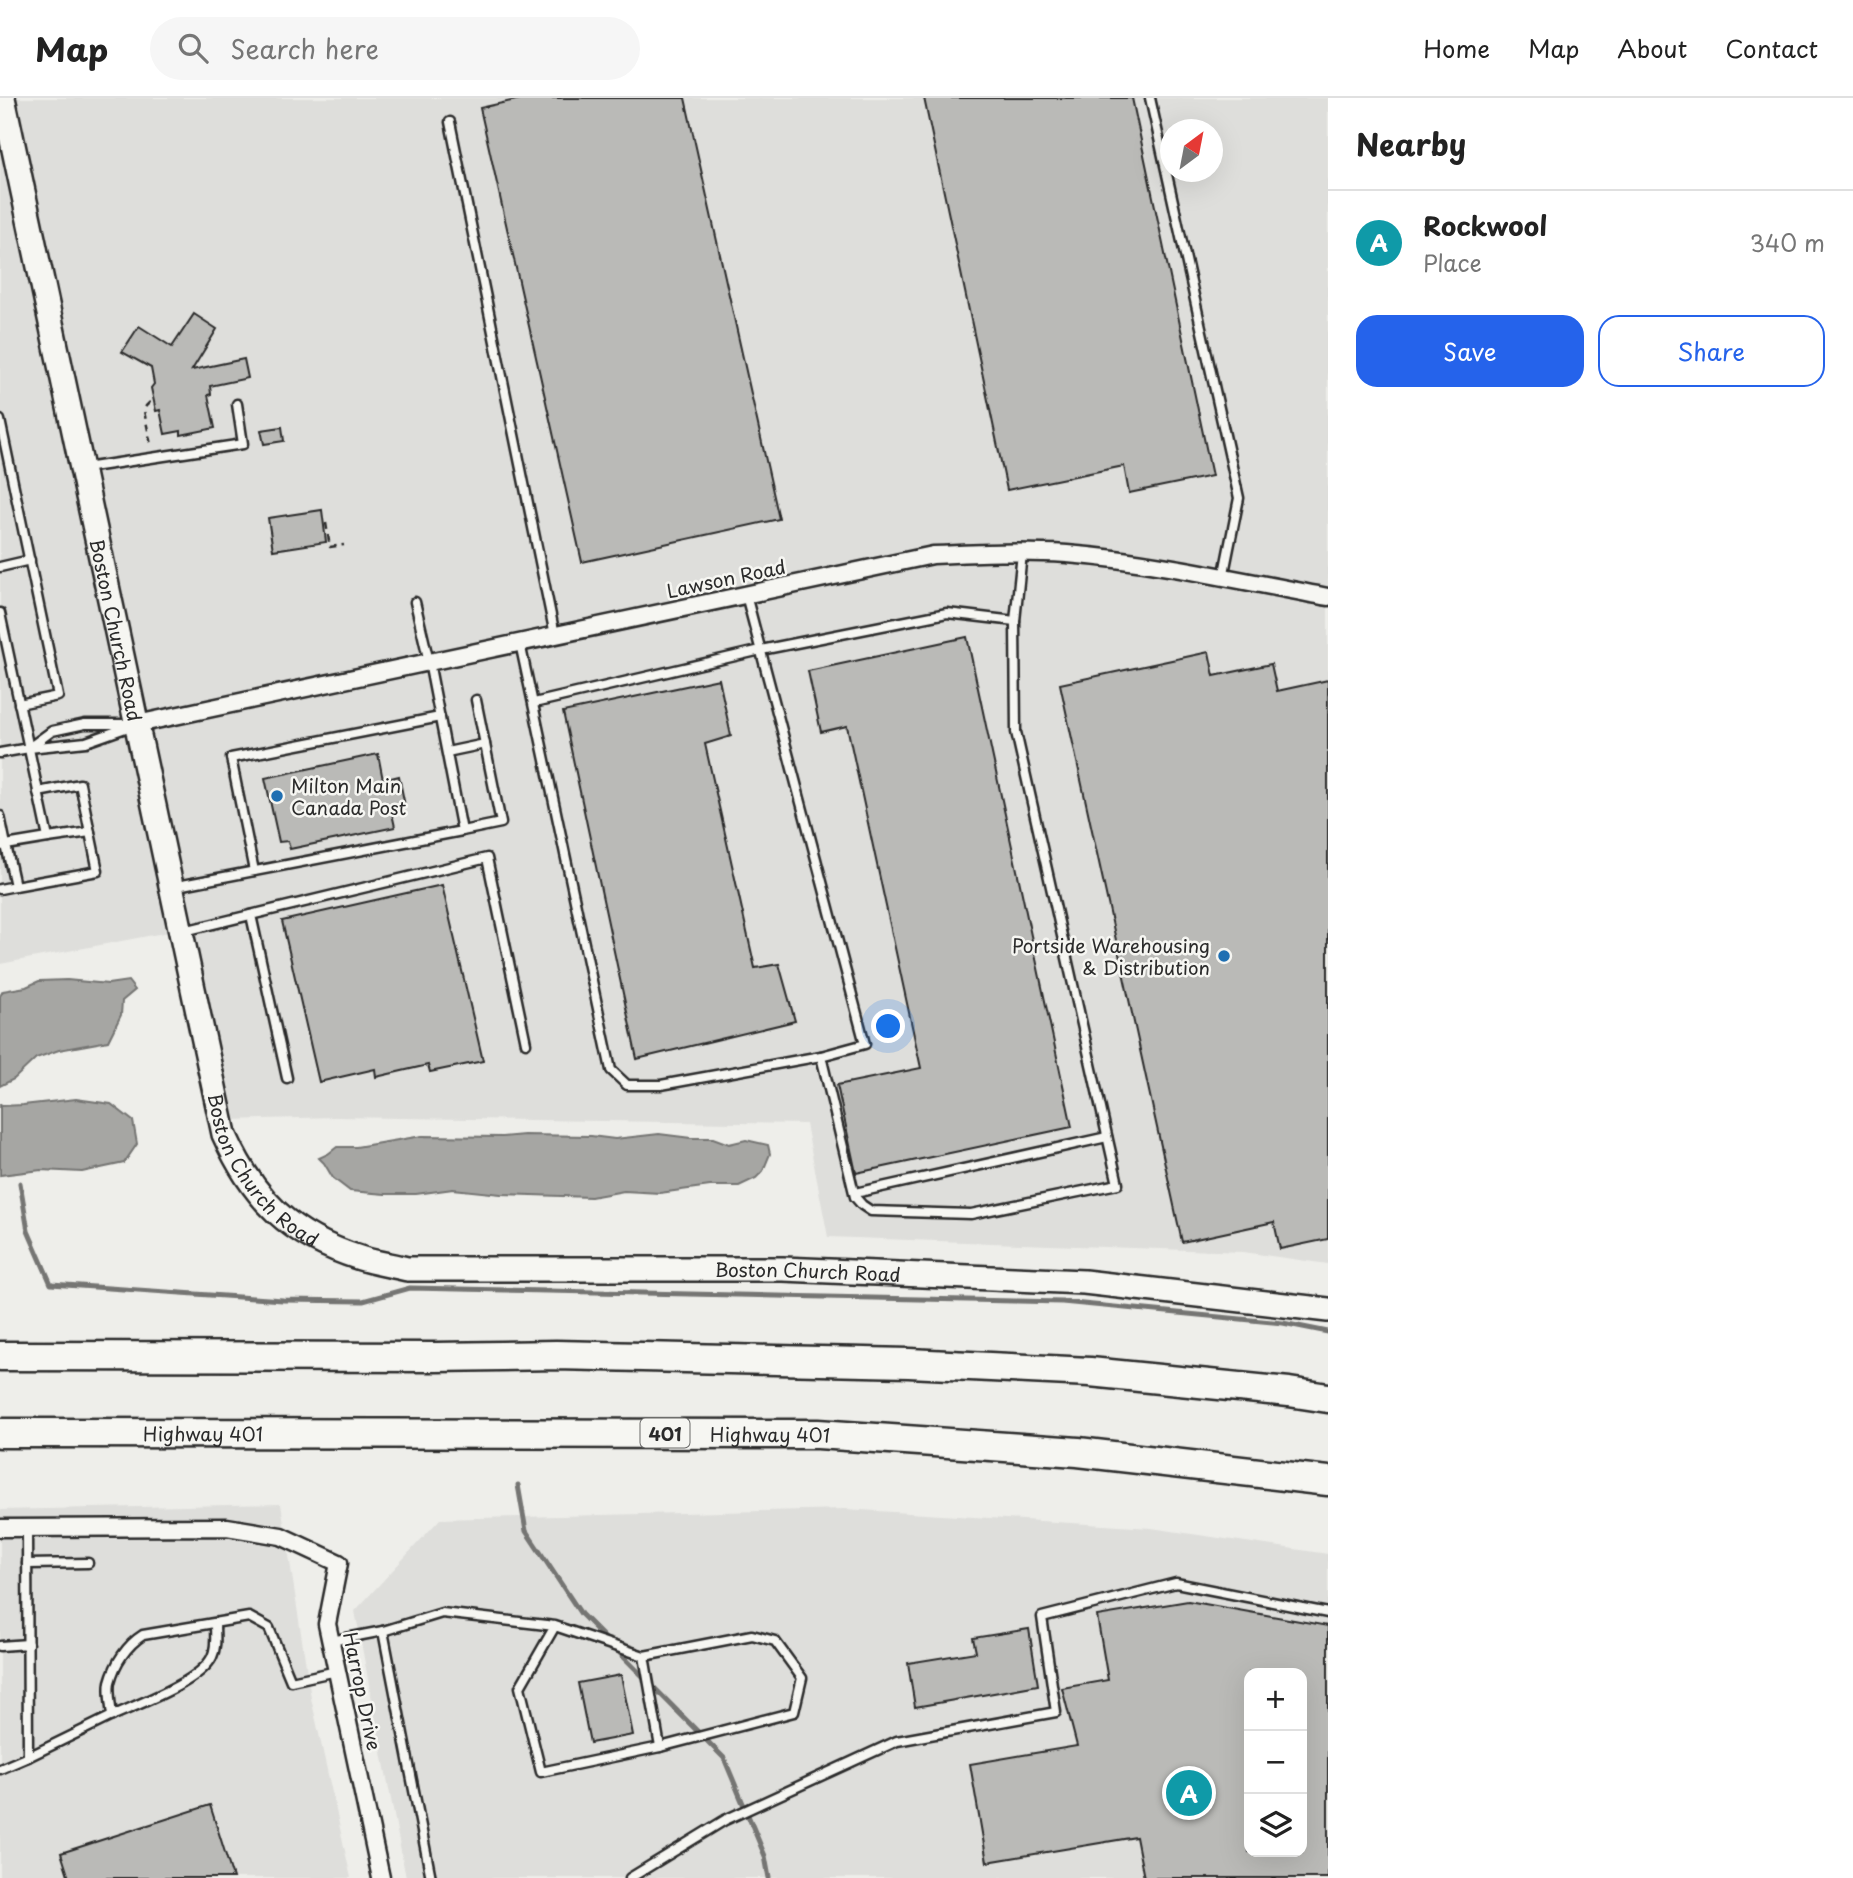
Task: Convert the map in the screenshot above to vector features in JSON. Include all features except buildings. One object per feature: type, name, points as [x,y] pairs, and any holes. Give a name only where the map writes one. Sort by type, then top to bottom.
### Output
[{"type":"highway","points":[[0,1356],[556,1355],[909,1363],[1090,1372],[1328,1398]]},
{"type":"highway","name":"Highway 401","points":[[0,1433],[818,1434],[1078,1452],[1328,1481]]},
{"type":"street","name":"Boston Church Road","points":[[3,98],[12,159],[83,468],[224,1134],[251,1185],[270,1207],[294,1227],[328,1246],[362,1259],[407,1269],[783,1269],[1084,1282],[1328,1310]]},
{"type":"street","name":"Lawson Road","points":[[137,724],[933,555],[984,552],[1068,554],[1141,563],[1328,597]]},
{"type":"street","name":"Harrop Drive","points":[[0,1528],[227,1527],[281,1536],[340,1563],[327,1624],[381,1878]]},
{"type":"lane","points":[[1150,98],[1239,498],[1223,578]]},
{"type":"lane","points":[[450,122],[555,635]]},
{"type":"lane","points":[[83,468],[243,444],[237,404]]},
{"type":"lane","points":[[0,420],[58,696],[19,704]]},
{"type":"lane","points":[[821,1056],[855,1193],[862,1205],[871,1211],[971,1214],[1118,1184],[1016,732],[1015,621],[1022,553]]},
{"type":"lane","points":[[0,567],[30,560]]},
{"type":"lane","points":[[520,643],[611,1070],[627,1085],[661,1085],[821,1056],[865,1044],[746,595]]},
{"type":"lane","points":[[415,602],[462,831]]},
{"type":"lane","points":[[0,613],[48,838]]},
{"type":"lane","points":[[534,704],[761,650],[947,613],[1015,621]]},
{"type":"lane","points":[[172,887],[501,823],[476,700]]},
{"type":"lane","points":[[254,871],[231,758],[440,717]]},
{"type":"lane","points":[[29,748],[52,731],[85,724],[137,724]]},
{"type":"lane","points":[[0,753],[86,742],[137,724]]},
{"type":"lane","points":[[447,752],[485,744]]},
{"type":"lane","points":[[0,889],[97,871],[80,784],[38,792]]},
{"type":"lane","points":[[0,816],[3,846],[15,886]]},
{"type":"lane","points":[[3,846],[90,832]]},
{"type":"lane","points":[[181,932],[487,858],[526,1043]]},
{"type":"lane","points":[[251,915],[287,1078]]},
{"type":"lane","points":[[855,1193],[1107,1138]]},
{"type":"lane","points":[[27,1528],[28,1757]]},
{"type":"lane","points":[[27,1564],[88,1563]]},
{"type":"lane","points":[[630,1878],[725,1820],[897,1741],[1056,1712],[1042,1617],[1176,1583],[1328,1613]]},
{"type":"lane","points":[[331,1641],[442,1613],[555,1626],[644,1656],[752,1635],[775,1641],[802,1678],[794,1713],[660,1747],[541,1772],[520,1687],[555,1626]]},
{"type":"lane","points":[[112,1716],[110,1683],[123,1653],[132,1642],[144,1635],[249,1617],[269,1628],[291,1681],[337,1671]]},
{"type":"lane","points":[[0,1769],[185,1682],[205,1668],[213,1656],[216,1645],[215,1624]]},
{"type":"lane","points":[[383,1630],[431,1878]]},
{"type":"lane","points":[[0,1646],[28,1644]]},
{"type":"lane","points":[[644,1656],[660,1747]]},
{"type":"path","points":[[150,402],[144,411],[153,457]]},
{"type":"path","points":[[326,523],[330,547],[344,545]]},
{"type":"shaded area","points":[[0,98],[1328,98],[1328,1264],[1243,1252],[828,1237],[806,1124],[335,1117],[230,1120],[190,928],[0,964]]},
{"type":"shaded area","points":[[67,980],[108,984],[128,981],[135,990],[122,1001],[121,1015],[108,1041],[59,1050],[36,1058],[14,1079],[0,1086],[0,996],[3,991],[26,987],[39,981]]},
{"type":"shaded area","points":[[76,1099],[111,1104],[133,1121],[137,1144],[124,1163],[82,1172],[41,1170],[0,1175],[0,1104],[23,1105]]},
{"type":"shaded area","points":[[659,1134],[713,1138],[729,1144],[746,1140],[768,1145],[770,1154],[763,1171],[756,1178],[739,1186],[710,1186],[660,1193],[624,1191],[591,1197],[501,1194],[453,1189],[416,1194],[350,1191],[333,1178],[319,1158],[337,1147],[356,1147],[422,1136],[591,1136],[615,1139]]},
{"type":"shaded area","points":[[281,1504],[311,1698],[351,1878],[0,1878],[0,1510]]},
{"type":"shaded area","points":[[845,1509],[1151,1528],[1328,1554],[1328,1878],[406,1878],[355,1611],[440,1519]]},
{"type":"waterway","points":[[20,1183],[28,1231],[51,1284],[283,1300],[363,1301],[410,1288],[1062,1302],[1283,1323],[1328,1332]]},
{"type":"waterway","points":[[518,1485],[526,1531],[581,1614],[724,1758],[765,1856],[769,1878]]},
{"type":"place","name":"Milton Main Canada Post","points":[[277,796]]},
{"type":"place","name":"Portside Warehousing & Distribution","points":[[1224,956]]},
{"type":"place","name":"Rockwool","points":[[1189,1793]]}]
